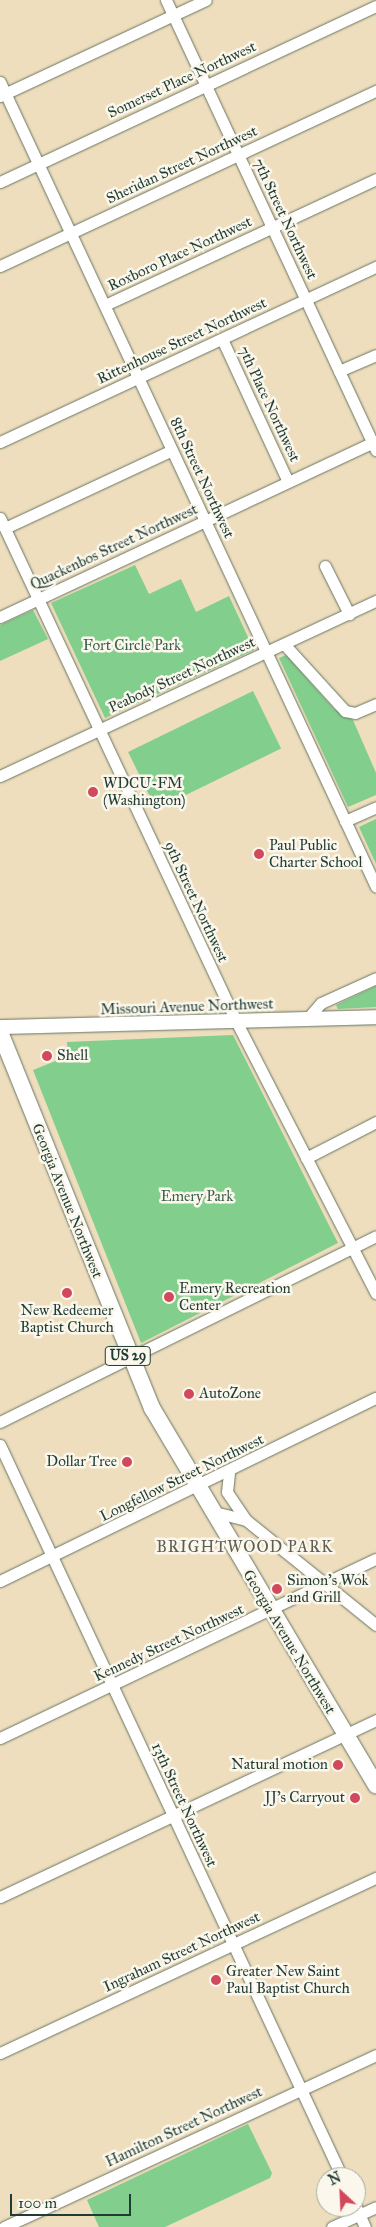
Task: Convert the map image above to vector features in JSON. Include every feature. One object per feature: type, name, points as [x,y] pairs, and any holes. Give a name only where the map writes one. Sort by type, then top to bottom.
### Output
[{"type":"highway","name":"Georgia Avenue Northwest","points":[[0,1032],[130,1361],[197,1489],[376,1786]]},
{"type":"main road","name":"Missouri Avenue Northwest","points":[[0,1027],[376,1016]]},
{"type":"street","name":"7th Street Northwest","points":[[166,0],[375,445]]},
{"type":"street","points":[[3,94],[206,0]]},
{"type":"street","name":"Somerset Place Northwest","points":[[0,182],[376,6]]},
{"type":"street","name":"8th Street Northwest","points":[[0,82],[3,94],[71,233],[376,887]]},
{"type":"street","name":"Sheridan Street Northwest","points":[[0,266],[376,91]]},
{"type":"street","name":"Roxboro Place Northwest","points":[[104,305],[376,179]]},
{"type":"street","name":"Rittenhouse Street Northwest","points":[[0,442],[376,267]]},
{"type":"street","name":"7th Place Northwest","points":[[222,339],[288,482]]},
{"type":"street","points":[[339,371],[376,355]]},
{"type":"street","name":"Quackenbos Street Northwest","points":[[0,617],[288,482],[375,445]]},
{"type":"street","points":[[2,523],[172,450]]},
{"type":"street","name":"9th Street Northwest","points":[[2,523],[236,1021],[376,1293]]},
{"type":"street","points":[[325,566],[349,614]]},
{"type":"street","name":"Peabody Street Northwest","points":[[0,776],[376,601]]},
{"type":"street","points":[[284,644],[345,711],[355,713],[376,704]]},
{"type":"street","points":[[345,821],[376,807]]},
{"type":"street","points":[[307,1019],[322,1003],[376,978]]},
{"type":"street","points":[[306,1158],[376,1122]]},
{"type":"street","points":[[0,1422],[130,1361],[376,1236]]},
{"type":"street","name":"Longfellow Street Northwest","points":[[0,1581],[197,1489],[376,1398]]},
{"type":"street","name":"13th Street Northwest","points":[[0,1445],[337,2167]]},
{"type":"street","points":[[229,1473],[228,1496],[246,1520],[376,1625]]},
{"type":"street","points":[[210,1511],[246,1520]]},
{"type":"street","name":"Kennedy Street Northwest","points":[[0,1738],[271,1612],[376,1559]]},
{"type":"street","points":[[0,1897],[346,1736],[376,1720]]},
{"type":"street","name":"Ingraham Street Northwest","points":[[0,2053],[376,1878]]},
{"type":"street","name":"Hamilton Street Northwest","points":[[4,2227],[376,2055]]},
{"type":"street","points":[[332,2227],[348,2217]]},
{"type":"green space","name":"Fort Circle Park","points":[[135,565],[149,594],[181,579],[196,612],[229,596],[254,650],[105,718],[51,603]]},
{"type":"green space","name":"Fort Circle Park","points":[[33,610],[48,639],[0,661],[0,625]]},
{"type":"green space","points":[[286,655],[334,709],[353,720],[376,773],[376,795],[348,807],[279,658]]},
{"type":"green space","points":[[253,691],[281,749],[156,809],[128,752]]},
{"type":"green space","points":[[376,819],[376,864],[359,827]]},
{"type":"green space","points":[[376,986],[376,1007],[338,1009],[336,1005]]},
{"type":"green space","name":"Emery Park","points":[[233,1035],[338,1243],[141,1343],[33,1070],[68,1056],[67,1042]]},
{"type":"green space","points":[[248,2124],[272,2173],[270,2178],[165,2227],[99,2227],[87,2200]]},
{"type":"place","name":"WDCU-FM (Washington)","points":[[93,792]]},
{"type":"place","name":"Paul Public Charter School","points":[[259,854]]},
{"type":"place","name":"Shell","points":[[47,1056]]},
{"type":"place","name":"New Redeemer Baptist Church","points":[[67,1293]]},
{"type":"place","name":"Emery Recreation Center","points":[[169,1297]]},
{"type":"place","name":"AutoZone","points":[[189,1394]]},
{"type":"place","name":"Dollar Tree","points":[[127,1462]]},
{"type":"place","name":"Simon's Wok and Grill","points":[[277,1589]]},
{"type":"place","name":"Natural motion","points":[[338,1765]]},
{"type":"place","name":"JJ's Carryout","points":[[355,1798]]},
{"type":"place","name":"Greater New Saint Paul Baptist Church","points":[[216,1980]]},
{"type":"district","name":"BRIGHTWOOD PARK","points":[[245,1547]]}]
